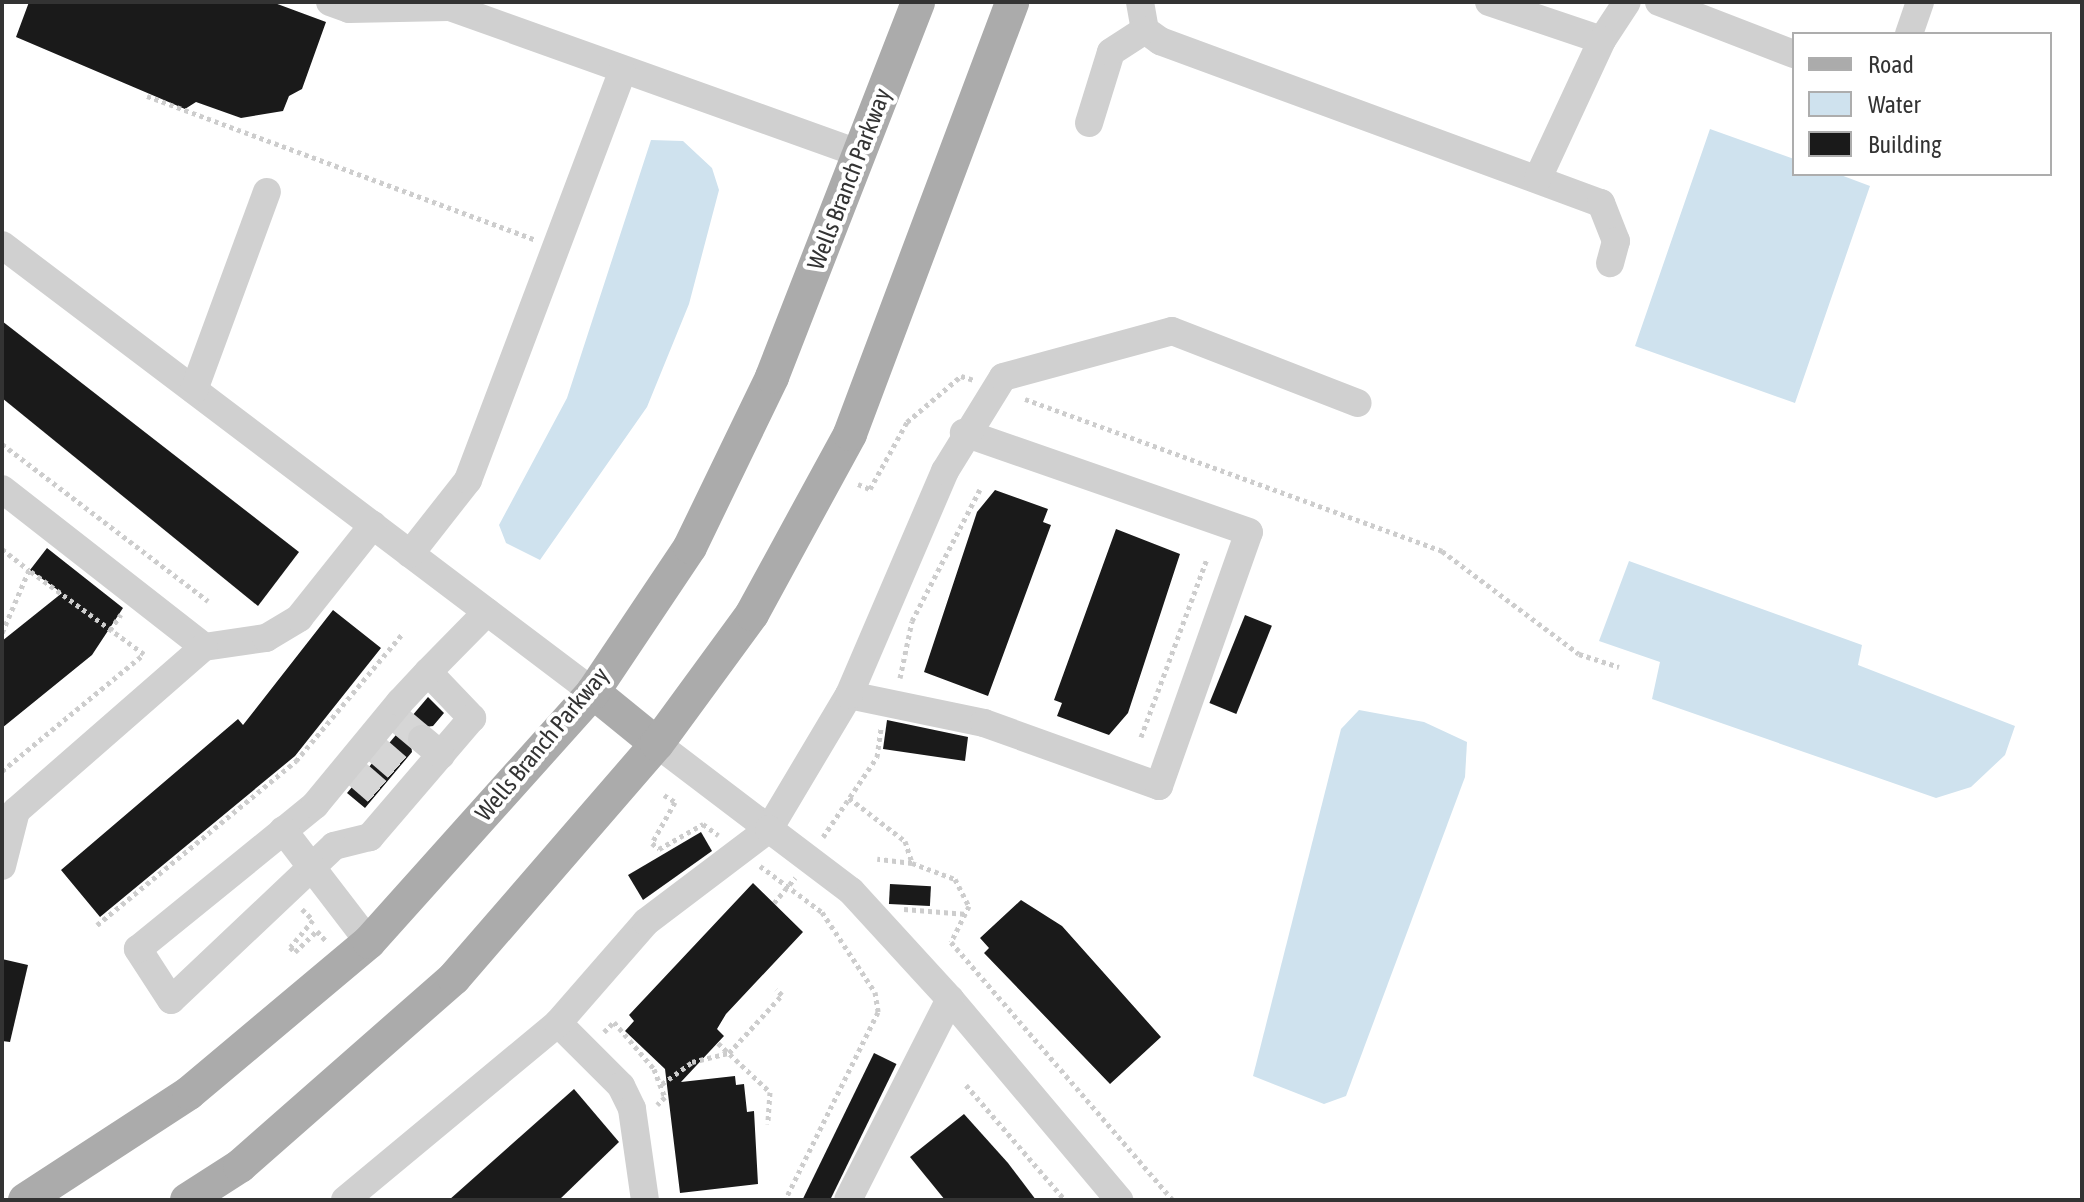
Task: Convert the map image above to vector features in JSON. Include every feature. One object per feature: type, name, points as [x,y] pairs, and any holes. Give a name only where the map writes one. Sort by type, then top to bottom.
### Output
[{"type":"main road","name":"Wells Branch Parkway","points":[[25,1200],[189,1093],[369,942],[593,692],[690,547],[772,377],[918,2]]},
{"type":"main road","points":[[187,1200],[240,1166],[454,978],[657,744],[752,614],[850,434],[1012,2]]},
{"type":"main road","points":[[593,692],[657,744]]},
{"type":"main road","points":[[66,1200],[189,1093]]},
{"type":"lane","points":[[330,2],[385,6],[443,4],[622,72],[860,154]]},
{"type":"lane","points":[[1140,2],[1145,30]]},
{"type":"lane","points":[[1489,2],[1602,40]]},
{"type":"lane","points":[[1538,178],[1602,40],[1627,2]]},
{"type":"lane","points":[[1659,2],[1792,53]]},
{"type":"lane","points":[[1910,32],[1920,2]]},
{"type":"lane","points":[[1089,123],[1111,52],[1145,30]]},
{"type":"lane","points":[[1145,30],[1601,203],[1616,241],[1610,263]]},
{"type":"lane","points":[[410,554],[468,480],[622,72]]},
{"type":"lane","points":[[194,390],[267,192]]},
{"type":"lane","points":[[2,245],[593,692]]},
{"type":"lane","points":[[345,1200],[558,1023],[646,922],[769,829],[849,695],[964,433],[1003,377],[1160,332],[1202,341],[1358,403]]},
{"type":"lane","points":[[849,695],[984,723],[1159,786],[1249,532],[964,433]]},
{"type":"lane","points":[[2,489],[204,647]]},
{"type":"lane","points":[[2,866],[16,811],[204,647],[266,638],[299,618],[373,525]]},
{"type":"lane","points":[[428,672],[472,718],[432,747],[407,776],[387,800],[370,837],[334,846],[314,872],[171,1000],[138,949],[351,770],[428,672],[487,612]]},
{"type":"lane","points":[[657,744],[851,891],[950,999],[1119,1200]]},
{"type":"lane","points":[[283,830],[369,942]]},
{"type":"lane","points":[[848,1200],[950,999]]},
{"type":"lane","points":[[558,1023],[621,1086],[632,1109],[645,1200]]},
{"type":"path","points":[[147,96],[530,239],[544,227]]},
{"type":"path","points":[[2,444],[208,601]]},
{"type":"path","points":[[898,687],[912,621],[980,489]]},
{"type":"path","points":[[2,549],[144,654],[2,771]]},
{"type":"path","points":[[1141,737],[1207,559]]},
{"type":"path","points":[[2,633],[29,570]]},
{"type":"path","points":[[110,630],[122,614]]},
{"type":"path","points":[[97,925],[296,761],[403,633]]},
{"type":"path","points":[[820,841],[877,757],[882,724]]},
{"type":"path","points":[[664,795],[675,802],[652,843],[659,849],[703,824],[723,839]]},
{"type":"path","points":[[849,798],[905,841],[912,863]]},
{"type":"path","points":[[877,859],[912,863],[955,879],[967,914],[951,942],[1173,1200]]},
{"type":"path","points":[[760,866],[822,912],[875,992],[878,1012],[785,1200]]},
{"type":"path","points":[[774,903],[789,887]]},
{"type":"path","points":[[294,901],[313,920],[290,947],[295,952],[317,931],[327,941]]},
{"type":"path","points":[[892,909],[967,914]]},
{"type":"path","points":[[662,1084],[692,1062],[729,1053],[782,995],[776,989]]},
{"type":"path","points":[[718,1043],[770,1092],[768,1124]]},
{"type":"path","points":[[966,1085],[1065,1200]]},
{"type":"path","points":[[1124,1160],[1132,1153]]},
{"type":"water","points":[[1710,129],[1792,158],[1792,176],[1843,176],[1870,186],[1795,403],[1635,346]]},
{"type":"water","points":[[651,140],[683,141],[712,168],[719,190],[689,304],[647,407],[540,560],[506,543],[499,525],[567,398]]},
{"type":"water","points":[[1629,561],[1862,645],[1858,665],[2015,726],[2005,755],[1971,787],[1936,798],[1652,699],[1660,662],[1599,641]]},
{"type":"water","points":[[1359,710],[1424,722],[1467,742],[1465,777],[1346,1096],[1324,1104],[1253,1076],[1341,729]]},
{"type":"building","points":[[29,2],[272,2],[326,22],[302,89],[289,96],[283,111],[241,118],[196,102],[185,109],[16,37]]},
{"type":"building","points":[[2,321],[299,552],[258,606],[2,398]]},
{"type":"building","points":[[995,490],[1048,509],[1043,522],[1051,525],[988,696],[924,672],[977,512]]},
{"type":"building","points":[[1116,529],[1180,554],[1128,713],[1109,735],[1057,716],[1062,703],[1054,700]]},
{"type":"building","points":[[47,548],[123,608],[92,655],[2,728],[2,641],[62,593],[30,570]]},
{"type":"building","points":[[333,610],[381,648],[295,756],[100,917],[61,870],[238,719],[243,725]]},
{"type":"building","points":[[1245,615],[1272,626],[1236,714],[1209,703]]},
{"type":"building","points":[[428,697],[444,713],[433,726],[409,729],[412,752],[365,808],[347,793]]},
{"type":"building","points":[[887,720],[968,737],[965,761],[883,749]]},
{"type":"building","points":[[701,832],[712,851],[643,900],[628,875]]},
{"type":"building","points":[[753,883],[803,932],[726,1014],[717,1029],[724,1036],[681,1082],[735,1076],[736,1085],[744,1084],[747,1112],[754,1111],[758,1184],[680,1193],[665,1069],[625,1031],[634,1021],[629,1015]]},
{"type":"building","points":[[890,884],[931,886],[930,906],[889,904]]},
{"type":"building","points":[[1021,900],[1062,926],[1161,1037],[1110,1084],[984,953],[989,948],[980,938]]},
{"type":"building","points":[[2,959],[28,965],[10,1042],[2,1041]]},
{"type":"building","points":[[874,1053],[896,1064],[830,1200],[802,1200]]},
{"type":"building","points":[[574,1089],[619,1142],[559,1200],[449,1200]]},
{"type":"building","points":[[964,1114],[1036,1200],[945,1200],[910,1157]]},
{"type":"tunnel","points":[[399,720],[422,739]]},
{"type":"tunnel","points":[[376,749],[398,768]]},
{"type":"tunnel","points":[[356,773],[378,792]]}]
